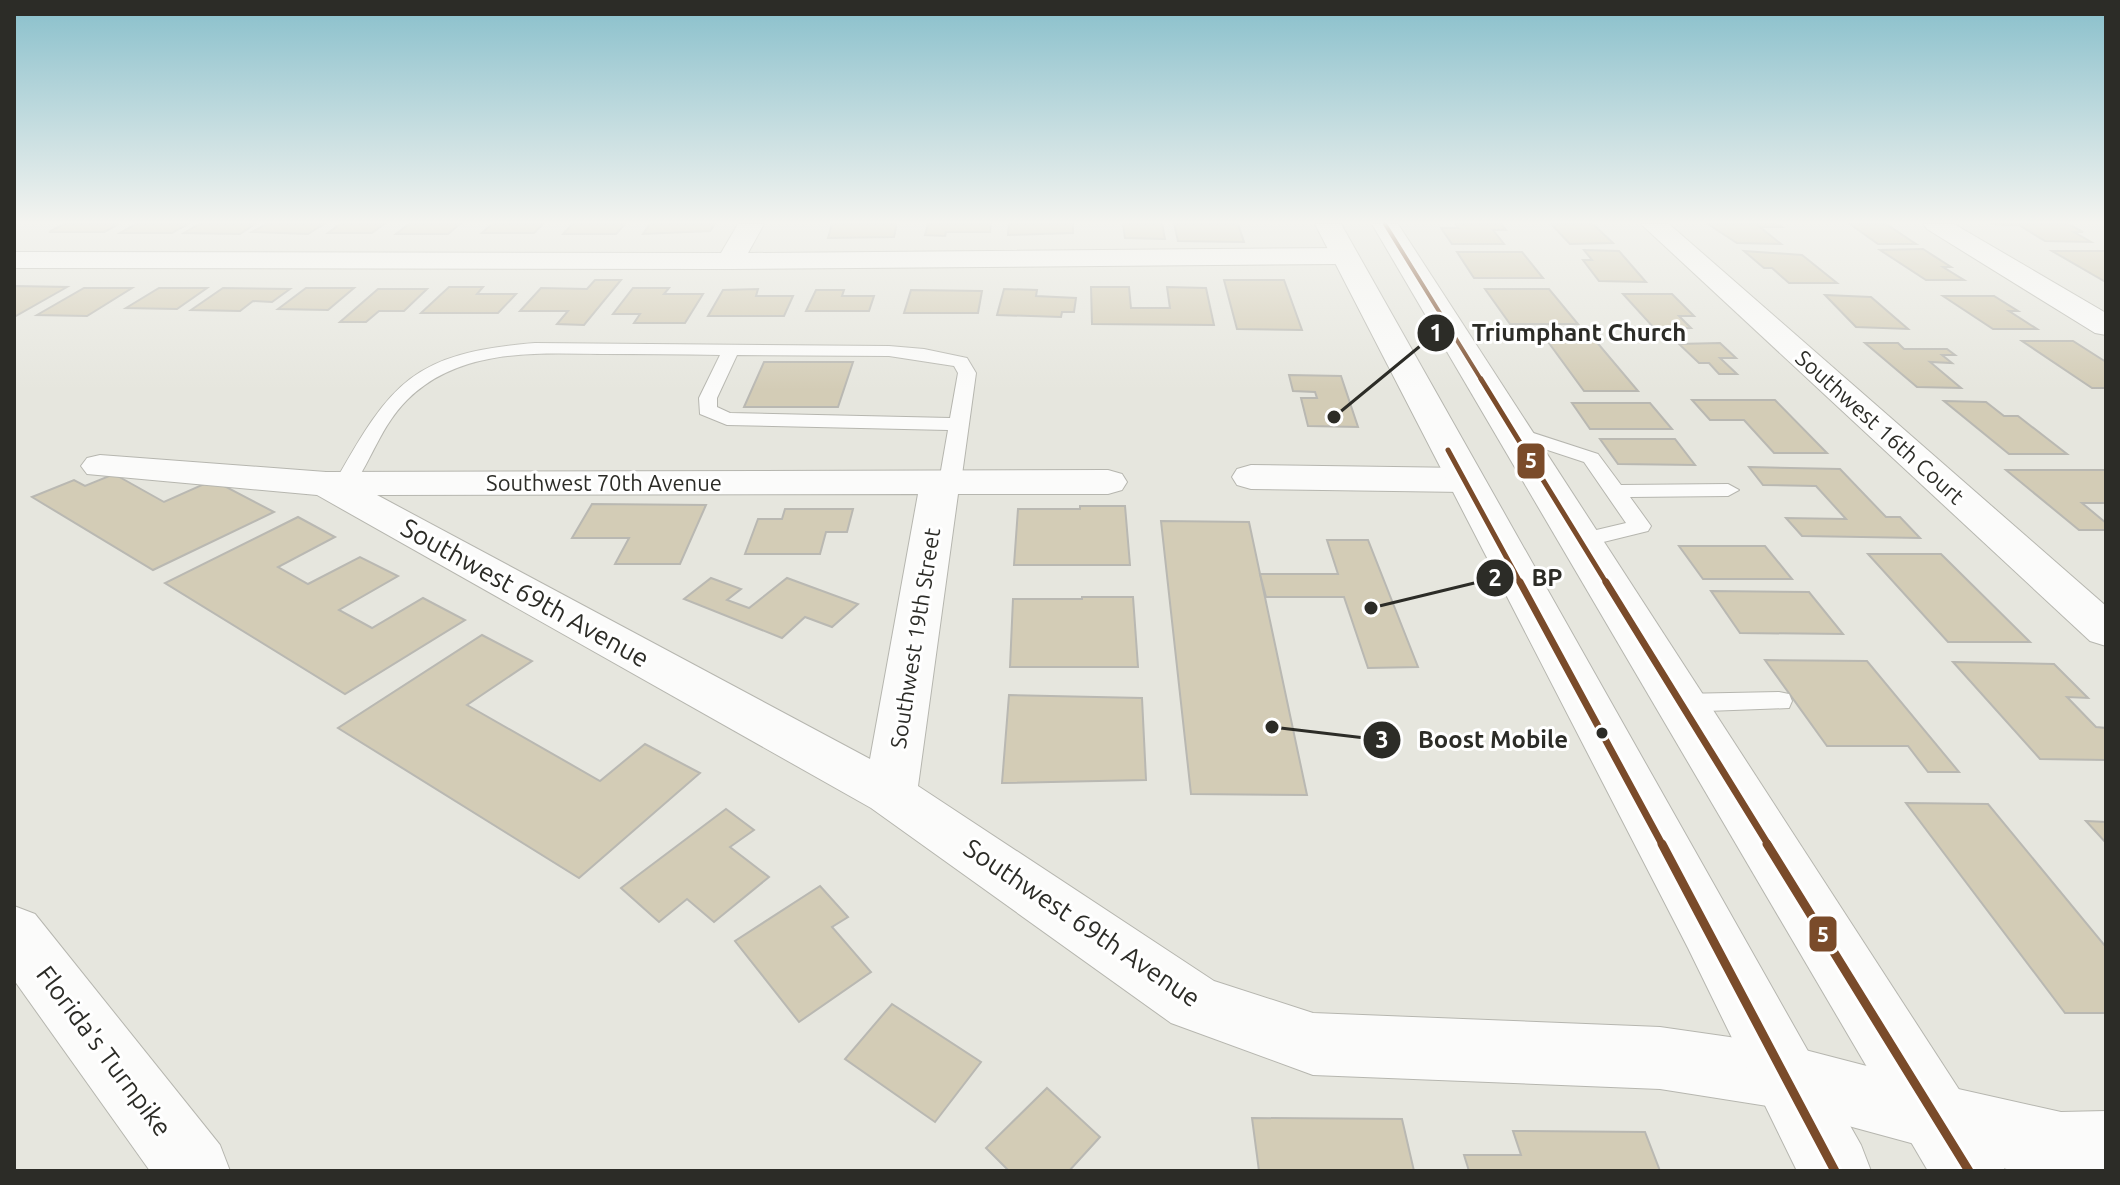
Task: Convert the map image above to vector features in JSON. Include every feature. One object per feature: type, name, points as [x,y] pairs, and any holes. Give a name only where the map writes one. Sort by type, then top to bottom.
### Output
[{"type":"main road","points":[[1356,279],[1835,1171]]},
{"type":"main road","points":[[1382,279],[1395,287],[1484,436],[1542,480]]},
{"type":"main road","points":[[1419,279],[1953,1144]]},
{"type":"main road","name":"Southwest 16th Court","points":[[1715,279],[2106,631]]},
{"type":"main road","points":[[2028,279],[2106,326]]},
{"type":"main road","name":"Southwest 70th Avenue","points":[[100,466],[336,484],[1108,482]]},
{"type":"main road","points":[[1251,477],[1464,480]]},
{"type":"main road","name":"Southwest 19th Street","points":[[890,794],[945,482]]},
{"type":"main road","name":"Southwest 69th Avenue","points":[[336,484],[890,794],[1194,1003],[1313,1044],[1660,1058],[1786,1077],[1953,1144],[2106,1146]]},
{"type":"main road","name":"Florida's Turnpike","points":[[14,932],[194,1171]]},
{"type":"lane","points":[[336,484],[385,413],[412,386],[448,362],[488,351],[535,348],[889,351],[961,362],[967,373],[945,482]]},
{"type":"lane","points":[[732,348],[708,398],[707,410],[727,419],[959,424]]},
{"type":"lane","points":[[1512,432],[1591,458],[1640,526],[1579,541]]},
{"type":"lane","points":[[1615,491],[1728,490]]},
{"type":"lane","points":[[1680,703],[1779,701]]},
{"type":"building","points":[[1644,279],[1646,282],[1599,281]]},
{"type":"building","points":[[1785,279],[1832,279],[1837,283],[1789,283]]},
{"type":"building","points":[[595,280],[621,280],[584,325],[557,324],[568,311],[520,311],[541,288],[587,289]]},
{"type":"building","points":[[1224,280],[1284,280],[1302,330],[1237,329]]},
{"type":"building","points":[[14,286],[67,287],[14,317]]},
{"type":"building","points":[[449,287],[483,287],[477,294],[516,294],[498,313],[421,313]]},
{"type":"building","points":[[1091,287],[1129,287],[1131,308],[1170,308],[1167,287],[1206,288],[1214,325],[1092,324]]},
{"type":"building","points":[[84,288],[132,288],[87,316],[37,315]]},
{"type":"building","points":[[159,288],[207,288],[177,309],[126,308]]},
{"type":"building","points":[[223,288],[290,289],[272,302],[253,301],[240,311],[191,310]]},
{"type":"building","points":[[306,288],[354,288],[328,310],[278,309]]},
{"type":"building","points":[[633,288],[669,288],[664,294],[703,294],[685,323],[634,323],[640,314],[613,314]]},
{"type":"building","points":[[378,289],[427,289],[404,311],[379,311],[366,322],[340,322]]},
{"type":"building","points":[[758,289],[756,296],[793,296],[784,316],[708,316],[723,290]]},
{"type":"building","points":[[1004,289],[1037,290],[1036,296],[1076,298],[1074,312],[1062,312],[1061,317],[997,315]]},
{"type":"building","points":[[1485,289],[1549,289],[1578,324],[1510,324]]},
{"type":"building","points":[[816,290],[844,290],[842,296],[874,296],[869,311],[806,311]]},
{"type":"building","points":[[911,290],[982,291],[978,313],[904,313]]},
{"type":"building","points":[[1623,294],[1672,294],[1694,316],[1679,316],[1691,328],[1654,328]]},
{"type":"building","points":[[1825,295],[1871,297],[1908,329],[1856,327]]},
{"type":"building","points":[[1943,296],[1994,296],[2018,311],[2009,311],[2037,329],[1993,329]]},
{"type":"building","points":[[1546,339],[1595,340],[1638,391],[1584,391]]},
{"type":"building","points":[[2022,341],[2073,341],[2106,362],[2106,388],[2092,388]]},
{"type":"building","points":[[1720,343],[1736,358],[1720,358],[1737,374],[1719,374],[1709,363],[1699,363],[1679,344]]},
{"type":"building","points":[[1865,343],[1898,343],[1904,349],[1947,349],[1955,355],[1942,355],[1952,363],[1930,362],[1961,388],[1917,387]]},
{"type":"building","points":[[764,362],[853,362],[838,407],[744,407]]},
{"type":"building","points":[[1289,375],[1341,376],[1358,427],[1308,426],[1301,398],[1317,398],[1315,392],[1293,391]]},
{"type":"building","points":[[1692,400],[1775,400],[1827,453],[1774,453],[1744,420],[1710,420]]},
{"type":"building","points":[[1944,401],[1986,402],[2004,416],[2018,416],[2067,454],[2009,454]]},
{"type":"building","points":[[1572,403],[1650,403],[1672,429],[1590,429]]},
{"type":"building","points":[[1600,439],[1675,439],[1695,465],[1618,464]]},
{"type":"building","points":[[1749,467],[1840,469],[1886,517],[1900,517],[1920,538],[1802,536],[1786,518],[1846,519],[1816,486],[1763,485]]},
{"type":"building","points":[[2006,470],[2106,470],[2106,503],[2082,503],[2106,523],[2106,530],[2079,530]]},
{"type":"building","points":[[114,474],[164,502],[213,480],[274,512],[153,570],[32,497],[74,480],[85,486]]},
{"type":"building","points":[[592,504],[706,505],[680,564],[615,564],[629,538],[572,538]]},
{"type":"building","points":[[1080,506],[1125,506],[1130,565],[1014,565],[1018,509],[1080,509]]},
{"type":"building","points":[[785,509],[853,509],[847,532],[826,532],[820,554],[745,554],[758,519],[782,519]]},
{"type":"building","points":[[298,517],[335,537],[278,567],[308,584],[360,557],[398,576],[339,610],[372,628],[423,598],[465,620],[345,694],[165,583]]},
{"type":"building","points":[[1161,521],[1249,522],[1307,795],[1191,794]]},
{"type":"building","points":[[1327,540],[1368,540],[1418,667],[1368,668],[1344,597],[1266,597],[1260,574],[1338,574]]},
{"type":"building","points":[[1679,546],[1765,546],[1792,579],[1703,579]]},
{"type":"building","points":[[1868,554],[1941,554],[2030,642],[1948,642]]},
{"type":"building","points":[[711,578],[741,589],[727,600],[749,608],[787,578],[858,604],[832,627],[805,617],[782,638],[684,599]]},
{"type":"building","points":[[1711,591],[1809,592],[1843,634],[1740,633]]},
{"type":"building","points":[[1133,597],[1138,667],[1010,667],[1013,599]]},
{"type":"building","points":[[482,635],[532,661],[467,705],[600,781],[645,744],[700,773],[579,878],[338,728]]},
{"type":"building","points":[[1765,660],[1867,661],[1959,772],[1928,772],[1908,746],[1827,746]]},
{"type":"building","points":[[1953,662],[2054,664],[2088,698],[2067,697],[2096,727],[2106,728],[2106,760],[2040,759]]},
{"type":"building","points":[[1009,695],[1142,698],[1146,780],[1002,783]]},
{"type":"building","points":[[1906,803],[1988,804],[2106,947],[2106,1013],[2065,1013]]},
{"type":"building","points":[[726,809],[754,830],[730,847],[769,877],[714,922],[687,899],[659,922],[621,888]]},
{"type":"building","points":[[2086,821],[2106,822],[2106,843]]},
{"type":"building","points":[[820,886],[848,917],[832,927],[871,972],[799,1022],[735,941]]},
{"type":"building","points":[[892,1004],[981,1062],[935,1122],[845,1059]]},
{"type":"building","points":[[1047,1088],[1100,1137],[1069,1171],[1009,1171],[986,1148]]},
{"type":"building","points":[[1252,1118],[1402,1119],[1414,1171],[1259,1171]]},
{"type":"building","points":[[1513,1131],[1645,1132],[1660,1171],[1469,1171],[1464,1155],[1521,1155]]},
{"type":"transit line","name":"5","points":[[1419,279],[1969,1171]]},
{"type":"transit line","name":"5","points":[[1448,450],[1709,930],[1835,1171]]},
{"type":"place","name":"Triumphant Church","points":[[1334,417]]},
{"type":"place","name":"BP","points":[[1371,608]]},
{"type":"place","name":"Boost Mobile","points":[[1272,727]]}]
